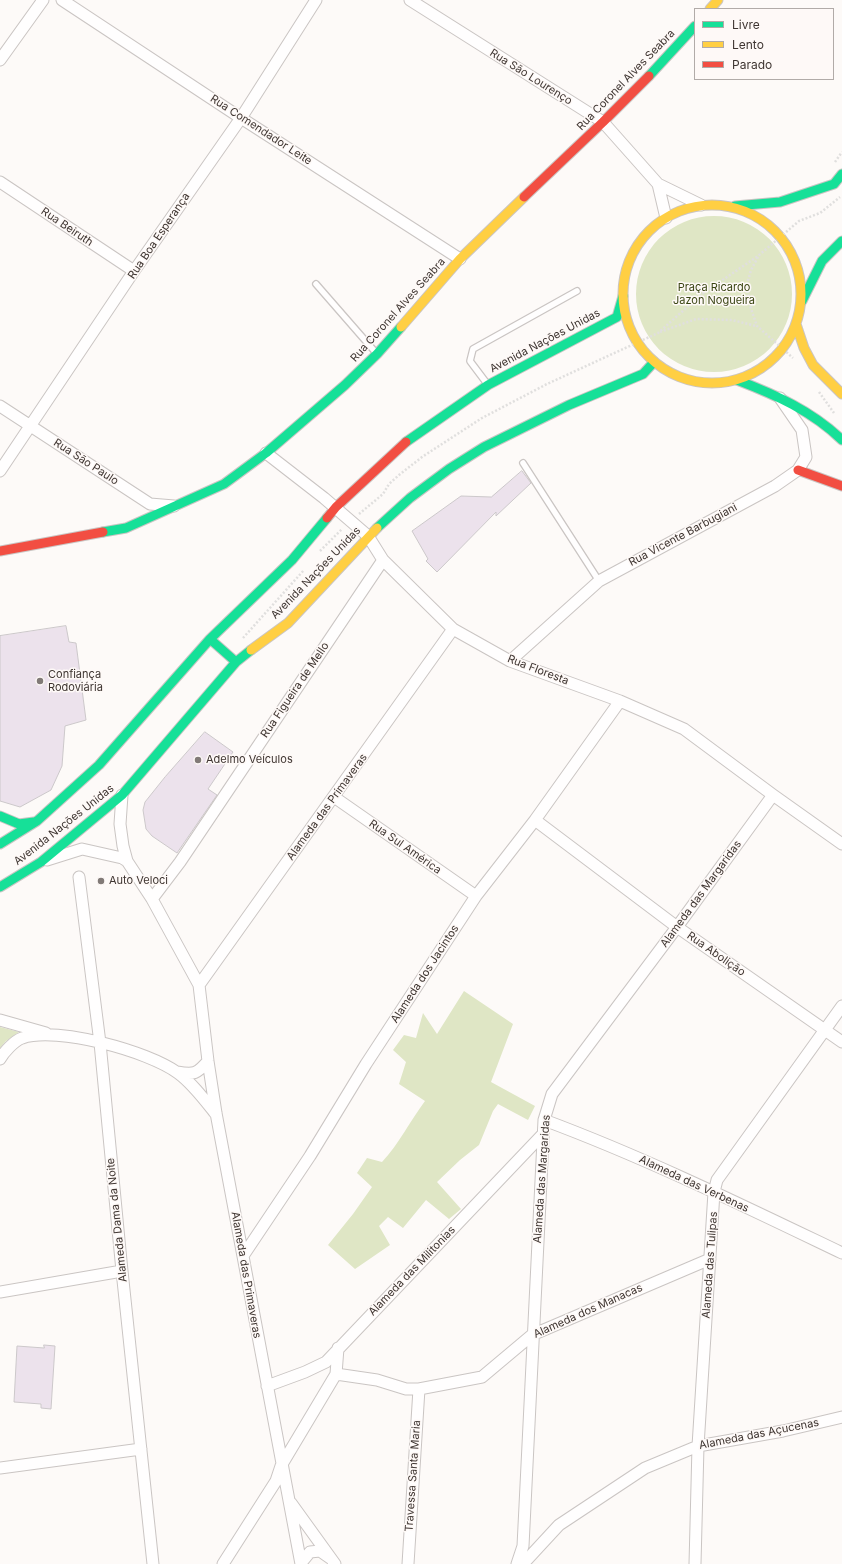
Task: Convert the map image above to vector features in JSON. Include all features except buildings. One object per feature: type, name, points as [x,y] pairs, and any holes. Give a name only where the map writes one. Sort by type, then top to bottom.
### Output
[{"type":"main road","points":[[711,8],[718,0]]},
{"type":"main road","name":"Rua Coronel Alves Seabra","points":[[0,551],[126,528],[224,484],[266,453],[345,385],[377,354],[460,259],[603,122],[672,52],[694,27]]},
{"type":"main road","name":"Avenida Nações Unidas","points":[[0,844],[36,821],[75,788],[99,765],[210,639],[292,560],[336,507],[402,445],[488,385],[543,354],[617,317],[623,296],[628,266],[643,238],[666,218],[683,210],[701,206],[729,206],[780,202],[834,184],[842,174]]},
{"type":"main road","name":"Avenida Nações Unidas","points":[[729,206],[755,215],[772,227],[786,243],[796,262],[801,282],[801,303]]},
{"type":"main road","name":"Avenida Nações Unidas","points":[[623,296],[626,315],[632,332],[641,348],[654,362],[672,374],[693,382],[716,384],[738,380],[763,368],[782,349],[796,324],[801,303],[822,261],[842,241]]},
{"type":"main road","points":[[796,324],[804,348],[813,365],[842,394]]},
{"type":"main road","name":"Avenida Nações Unidas","points":[[0,887],[40,862],[122,796],[236,662],[288,623],[368,536],[410,498],[449,469],[484,447],[569,405],[643,374],[654,362]]},
{"type":"main road","points":[[738,380],[778,396],[831,428],[842,440]]},
{"type":"main road","points":[[798,470],[842,486]]},
{"type":"main road","points":[[210,639],[236,662]]},
{"type":"main road","points":[[0,816],[18,824],[36,821]]},
{"type":"street","points":[[0,60],[43,0]]},
{"type":"street","name":"Rua Comendador Leite","points":[[62,0],[241,118],[460,259]]},
{"type":"street","name":"Rua Boa Esperança","points":[[0,471],[134,271],[241,118],[316,0]]},
{"type":"street","name":"Rua São Lourenço","points":[[410,0],[603,122],[658,184]]},
{"type":"street","name":"Rua Beiruth","points":[[0,182],[134,271]]},
{"type":"street","points":[[658,184],[701,206]]},
{"type":"street","points":[[658,184],[666,218]]},
{"type":"street","points":[[778,396],[802,430],[806,457],[798,470]]},
{"type":"street","name":"Rua São Paulo","points":[[0,406],[150,504],[176,506]]},
{"type":"street","name":"Rua Floresta","points":[[266,453],[336,507],[368,536],[383,560],[453,629],[510,661],[620,701],[684,729],[842,844]]},
{"type":"street","name":"Rua Vicente Barbugiani","points":[[510,661],[600,581],[775,486],[798,470]]},
{"type":"street","name":"Rua Figueira de Mello","points":[[152,899],[180,862],[383,560]]},
{"type":"street","name":"Alameda das Primaveras","points":[[199,985],[453,629]]},
{"type":"street","name":"Alameda dos Jacintos","points":[[243,1256],[310,1156],[366,1064],[476,896],[536,820],[620,701]]},
{"type":"street","name":"Alameda das Margaridas","points":[[517,1564],[523,1546],[532,1335],[544,1120],[552,1094],[678,927],[773,795]]},
{"type":"street","name":"Alameda das Primaveras","points":[[122,796],[120,824],[122,846],[127,861],[152,899],[199,985],[216,1114],[281,1466],[290,1500],[301,1564]]},
{"type":"street","name":"Rua Sul América","points":[[334,797],[476,896]]},
{"type":"street","name":"Rua Abolição","points":[[536,820],[678,927],[842,1042]]},
{"type":"street","points":[[40,862],[82,849],[122,858],[127,861]]},
{"type":"street","name":"Alameda Dama da Noite","points":[[79,877],[100,1043],[153,1564]]},
{"type":"street","name":"Alameda das Tulipas","points":[[695,1564],[698,1446],[714,1192],[717,1180],[842,1006]]},
{"type":"street","points":[[0,1020],[51,1035],[81,1038],[145,1055],[177,1072],[196,1090],[216,1114]]},
{"type":"street","points":[[0,1059],[4,1053],[21,1038],[51,1035]]},
{"type":"street","points":[[177,1072],[192,1074],[200,1070],[208,1061]]},
{"type":"street","name":"Alameda das Verbenas","points":[[544,1120],[598,1140],[714,1192],[842,1253]]},
{"type":"street","name":"Alameda das Militonias","points":[[266,1386],[305,1372],[326,1362],[543,1134]]},
{"type":"street","name":"Alameda dos Manacas","points":[[336,1374],[378,1380],[406,1389],[419,1389],[482,1377],[532,1335],[710,1259]]},
{"type":"street","points":[[0,1292],[122,1271]]},
{"type":"street","points":[[223,1564],[276,1481],[281,1466],[336,1374],[338,1348]]},
{"type":"street","name":"Travessa Santa Maria","points":[[408,1564],[419,1389]]},
{"type":"street","name":"Alameda das Açucenas","points":[[523,1564],[560,1525],[645,1468],[698,1446],[783,1431],[842,1417]]},
{"type":"street","points":[[0,1468],[141,1449]]},
{"type":"street","points":[[290,1500],[334,1562]]},
{"type":"street","points":[[301,1564],[310,1552],[320,1551],[334,1562]]},
{"type":"lane","points":[[316,284],[377,354]]},
{"type":"lane","points":[[488,385],[470,361],[472,349],[577,292]]},
{"type":"lane","points":[[523,463],[600,581]]},
{"type":"path","points":[[758,256],[751,270],[747,284],[750,306],[757,326],[798,363]]},
{"type":"path","points":[[658,333],[696,319],[732,320],[757,326]]},
{"type":"path","points":[[816,387],[838,418]]},
{"type":"green space","name":"Praça Ricardo Jazon Nogueira","points":[[714,216],[744,222],[757,229],[769,239],[779,251],[786,264],[792,294],[786,324],[779,337],[769,349],[757,359],[744,366],[714,372],[684,366],[671,359],[659,349],[649,337],[642,324],[636,294],[642,264],[649,251],[659,239],[671,229],[684,222]]},
{"type":"green space","points":[[464,991],[513,1024],[491,1082],[535,1106],[528,1120],[498,1104],[493,1111],[479,1145],[460,1160],[437,1182],[461,1209],[449,1219],[426,1200],[403,1228],[388,1217],[379,1226],[390,1245],[355,1269],[328,1245],[372,1187],[357,1173],[367,1158],[382,1162],[394,1148],[425,1101],[399,1084],[406,1062],[393,1050],[404,1035],[416,1038],[423,1013],[437,1034]]},
{"type":"green space","points":[[0,1027],[19,1032],[6,1041],[0,1048]]},
{"type":"traffic: fast","points":[[649,76],[694,27]]},
{"type":"traffic: fast","points":[[735,206],[780,202],[834,184],[842,174]]},
{"type":"traffic: fast","points":[[802,301],[822,261],[842,241]]},
{"type":"traffic: fast","points":[[406,442],[488,385],[617,317],[623,296]]},
{"type":"traffic: fast","points":[[103,532],[126,528],[224,484],[266,453],[345,385],[377,354],[401,327]]},
{"type":"traffic: fast","points":[[377,528],[410,498],[449,469],[484,447],[569,405],[643,374],[654,362]]},
{"type":"traffic: fast","points":[[737,380],[779,398],[806,412],[842,440]]},
{"type":"traffic: fast","points":[[0,844],[37,821],[99,765],[210,639],[292,560],[327,518]]},
{"type":"traffic: fast","points":[[210,639],[236,662]]},
{"type":"traffic: fast","points":[[0,887],[41,862],[122,795],[236,662],[251,650]]},
{"type":"traffic: fast","points":[[0,816],[19,824],[34,822]]},
{"type":"traffic: slow","points":[[711,8],[718,0]]},
{"type":"traffic: slow","points":[[401,327],[460,259],[524,197]]},
{"type":"traffic: slow","points":[[712,205],[729,207],[746,212],[761,220],[775,231],[786,245],[794,260],[799,277],[801,294],[799,311],[794,328],[786,343],[775,357],[761,368],[746,376],[729,381],[712,383],[695,381],[678,376],[663,368],[649,357],[638,343],[630,328],[625,311],[623,294],[625,277],[630,260],[638,245],[649,231],[663,220],[678,212],[695,207],[712,205]]},
{"type":"traffic: slow","points":[[796,324],[804,348],[813,365],[842,394]]},
{"type":"traffic: slow","points":[[251,650],[288,623],[377,528]]},
{"type":"traffic: jam","points":[[524,197],[649,76]]},
{"type":"traffic: jam","points":[[327,518],[336,507],[406,442]]},
{"type":"traffic: jam","points":[[798,470],[842,486]]},
{"type":"traffic: jam","points":[[0,551],[103,532]]},
{"type":"place","name":"Confiança Rodoviária","points":[[40,681]]},
{"type":"place","name":"Adelmo Veículos","points":[[198,760]]},
{"type":"place","name":"Auto Veloci","points":[[101,881]]}]
